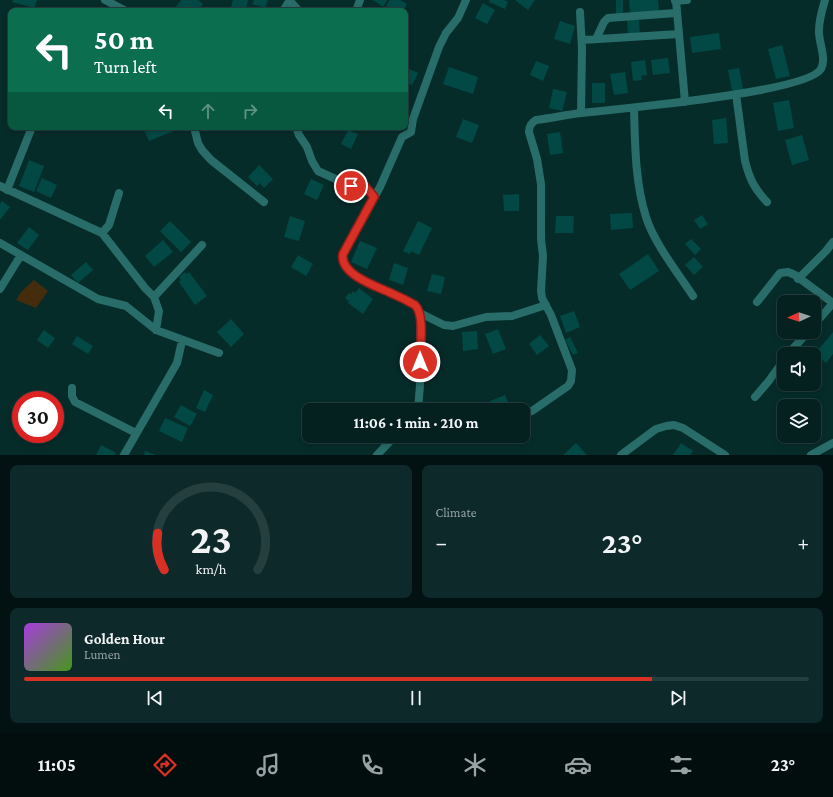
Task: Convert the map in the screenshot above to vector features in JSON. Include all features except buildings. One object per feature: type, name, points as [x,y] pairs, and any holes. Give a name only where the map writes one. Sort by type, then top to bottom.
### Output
[{"type":"street","points":[[105,0],[120,8]]},
{"type":"street","points":[[466,0],[458,18],[446,33],[439,47],[413,119],[411,132],[402,137],[374,197],[343,254],[342,259],[351,272],[370,284],[415,305],[420,313],[444,325],[449,326],[486,318],[512,316],[546,305]]},
{"type":"street","points":[[685,102],[676,0],[688,0]]},
{"type":"street","points":[[530,412],[568,386],[571,382],[572,370],[551,315],[542,298],[541,184],[537,159],[529,132],[529,127],[532,122],[536,120],[581,113],[685,102],[736,94],[777,87],[814,75],[821,68],[823,59],[819,31],[824,0]]},
{"type":"street","points":[[580,12],[582,40],[581,113]]},
{"type":"street","points":[[596,39],[604,22],[608,18],[676,13]]},
{"type":"street","points":[[582,40],[678,34]]},
{"type":"street","points":[[736,94],[745,161],[748,172],[756,191],[767,202]]},
{"type":"street","points":[[634,108],[635,152],[646,218],[656,240],[693,296]]},
{"type":"street","points":[[31,130],[4,188],[102,233],[138,280],[154,297],[159,311],[156,330]]},
{"type":"street","points":[[196,130],[198,143],[211,160],[264,202]]},
{"type":"street","points":[[297,130],[307,146],[312,161],[318,171],[351,186],[364,185],[374,197]]},
{"type":"street","points":[[102,233],[109,225],[118,193]]},
{"type":"street","points":[[798,279],[833,242]]},
{"type":"street","points":[[0,243],[98,299],[126,306],[156,330],[182,341],[218,353]]},
{"type":"street","points":[[154,297],[202,245]]},
{"type":"street","points":[[0,288],[21,255]]},
{"type":"street","points":[[757,302],[780,273],[788,272],[795,275],[798,279],[833,303],[821,317]]},
{"type":"street","points":[[419,403],[420,313]]},
{"type":"street","points":[[794,347],[802,339]]},
{"type":"street","points":[[124,455],[177,363],[182,341]]},
{"type":"street","points":[[755,397],[777,370]]},
{"type":"street","points":[[72,388],[72,396],[75,402],[136,434]]},
{"type":"street","points":[[621,455],[656,429],[674,425],[683,428],[725,455]]},
{"type":"street","points":[[377,455],[388,443]]},
{"type":"street","points":[[811,455],[833,443]]},
{"type":"shaded area","points":[[34,280],[48,291],[36,308],[16,300],[21,292]]},
{"type":"route","points":[[351,186],[364,185],[374,197],[343,254],[343,262],[351,272],[370,284],[392,293],[418,308],[420,313],[420,362]]}]
